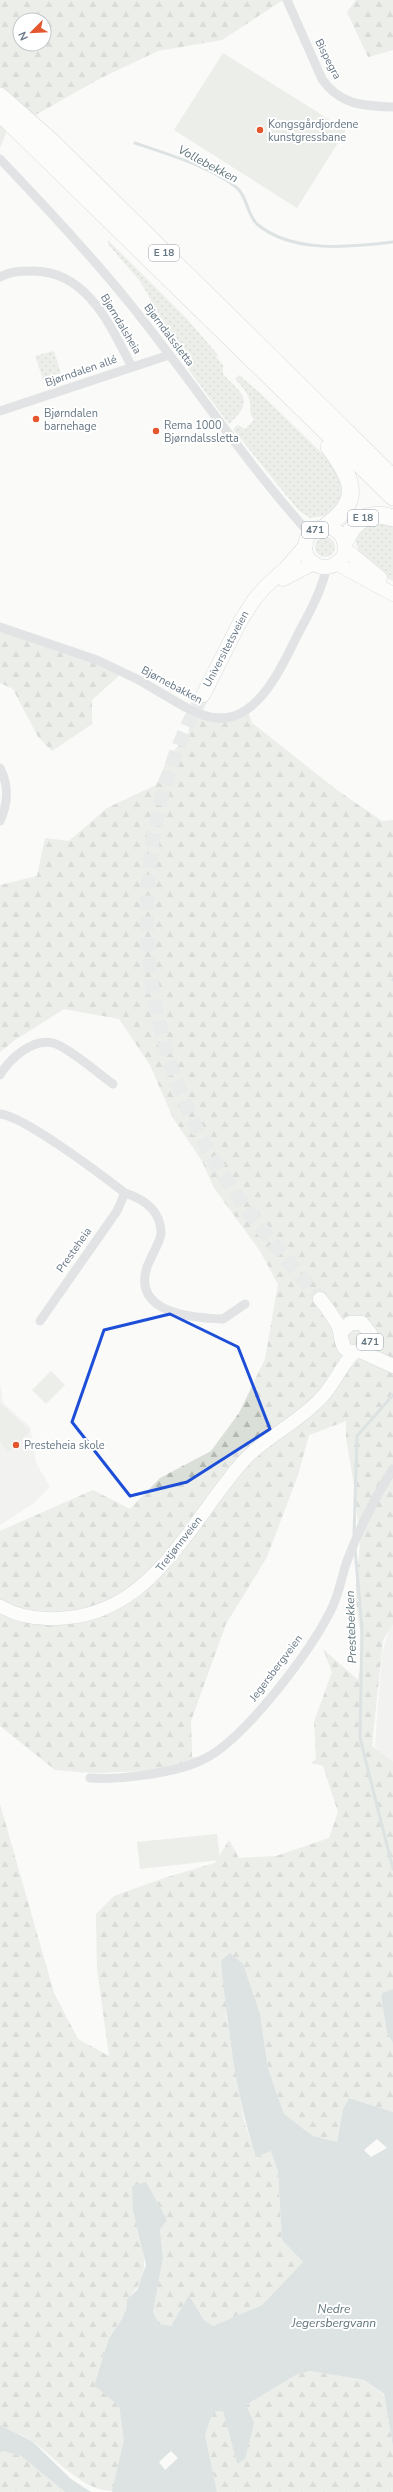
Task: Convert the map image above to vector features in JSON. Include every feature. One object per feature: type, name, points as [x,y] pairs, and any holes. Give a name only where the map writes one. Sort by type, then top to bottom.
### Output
[{"type":"highway","name":"E 18","points":[[0,96],[52,142],[324,412],[393,478]]},
{"type":"highway","name":"E 18","points":[[0,113],[298,406],[393,497]]},
{"type":"highway","name":"E 18","points":[[298,406],[332,451],[349,480],[352,490],[349,503],[338,518],[326,526]]},
{"type":"highway","name":"E 18","points":[[324,412],[393,463]]},
{"type":"highway","name":"E 18","points":[[345,545],[354,524],[364,517],[375,515],[393,518]]},
{"type":"main road","name":"471","points":[[326,564],[308,555],[308,540],[317,528],[326,526],[336,529],[351,556],[393,587]]},
{"type":"main road","name":"Universitetsveien","points":[[308,540],[286,568],[265,587],[254,600],[241,620],[203,695],[244,625],[268,592],[290,574],[326,564]]},
{"type":"main road","points":[[326,564],[342,558],[345,545]]},
{"type":"main road","points":[[326,564],[393,594]]},
{"type":"main road","name":"471","points":[[367,1348],[365,1326],[354,1322],[322,1298],[332,1315],[347,1350],[367,1348],[393,1358]]},
{"type":"main road","name":"471","points":[[342,1338],[346,1325],[354,1322]]},
{"type":"main road","name":"471","points":[[367,1348],[393,1366]]},
{"type":"street","name":"Bispegra","points":[[287,0],[322,79],[330,90],[339,98],[362,105],[393,107]]},
{"type":"street","name":"Bjørndalssletta","points":[[0,159],[73,236],[131,304],[308,540]]},
{"type":"street","name":"Bjørndalsheia","points":[[0,277],[18,271],[38,271],[71,280],[92,300],[132,366]]},
{"type":"street","name":"Bjørndalen allé","points":[[0,411],[169,355]]},
{"type":"street","name":"Bjørnebakken","points":[[0,627],[97,660],[139,680],[185,707],[203,715],[220,717],[232,715],[252,706],[260,699],[280,671],[320,594],[326,564]]},
{"type":"street","points":[[0,768],[6,785],[7,796],[0,821]]},
{"type":"street","points":[[0,1075],[14,1058],[27,1048],[45,1042],[56,1044],[113,1084]]},
{"type":"street","points":[[0,1114],[8,1116],[38,1132],[125,1193],[144,1201],[154,1211],[158,1220],[161,1234],[145,1276],[147,1291],[158,1306],[182,1313],[223,1318],[246,1304]]},
{"type":"street","name":"Presteheia","points":[[40,1321],[117,1211],[125,1193]]},
{"type":"street","name":"Tretjønnveien","points":[[324,1395],[342,1338]]},
{"type":"street","name":"Tretjønnveien","points":[[0,1606],[33,1618],[74,1618],[98,1612],[130,1595],[144,1585],[170,1556],[240,1464],[262,1443],[307,1411],[331,1388],[345,1363],[367,1348]]},
{"type":"street","name":"Jegersbergveien","points":[[90,1778],[125,1778],[195,1763],[210,1756],[242,1729],[260,1711],[303,1656],[330,1612],[347,1561],[366,1518],[393,1469]]},
{"type":"highlighted area","points":[[170,1314],[238,1347],[270,1429],[187,1482],[130,1496],[72,1422],[104,1330]]},
{"type":"shaded area","name":"Presteheia skole","points":[[0,1383],[3,1403],[30,1427],[36,1463],[50,1487],[33,1504],[0,1525]]},
{"type":"shaded area","points":[[393,1617],[393,1770],[375,1746],[382,1653]]},
{"type":"green space","points":[[0,0],[283,0],[222,40],[158,51],[101,78],[7,131],[0,148]]},
{"type":"green space","points":[[356,0],[393,0],[393,50],[368,57],[347,12]]},
{"type":"green space","name":"Kongsgårdjordene kunstgressbane","points":[[223,53],[346,130],[297,208],[174,130]]},
{"type":"green space","points":[[108,240],[187,319],[218,355],[216,357],[223,365],[223,374],[241,393],[244,403],[237,416],[229,424],[146,312],[151,300],[140,281],[108,244]]},
{"type":"green space","points":[[54,351],[61,373],[43,379],[35,356]]},
{"type":"green space","points":[[239,375],[259,392],[339,470],[345,499],[328,515],[310,518],[298,510],[233,429],[238,425],[245,429],[254,420],[252,418],[248,395],[235,379]]},
{"type":"green space","points":[[369,522],[393,523],[393,581],[380,573],[367,562],[358,549],[356,534]]},
{"type":"green space","points":[[325,537],[332,540],[335,547],[332,554],[325,557],[318,554],[315,547],[318,540]]},
{"type":"green space","points":[[0,630],[122,673],[92,700],[92,724],[52,751],[38,737],[13,689],[0,683]]},
{"type":"green space","points":[[247,709],[252,723],[337,790],[382,821],[393,820],[393,1624],[383,1640],[372,1746],[393,1762],[393,1989],[382,1993],[381,1996],[387,2033],[393,2043],[393,2112],[349,2098],[343,2109],[337,2143],[313,2136],[284,2114],[268,2068],[260,2014],[226,2015],[244,2121],[256,2157],[271,2150],[278,2172],[282,2240],[303,2262],[262,2305],[213,2326],[204,2320],[189,2295],[171,2326],[158,2324],[153,2312],[163,2258],[160,2229],[133,2211],[142,2246],[144,2268],[136,2289],[127,2299],[126,2313],[109,2338],[94,2384],[119,2406],[124,2440],[114,2491],[102,2490],[91,2486],[69,2472],[31,2440],[0,2425],[0,1804],[54,1993],[78,2039],[109,2056],[97,1968],[96,1914],[114,1896],[164,1878],[215,1863],[229,1840],[239,1858],[276,1856],[329,1838],[338,1812],[323,1766],[312,1763],[316,1759],[314,1722],[332,1672],[323,1649],[358,1680],[363,1649],[355,1596],[360,1544],[355,1491],[346,1438],[346,1421],[309,1435],[298,1475],[267,1557],[226,1624],[191,1721],[192,1757],[205,1758],[200,1764],[145,1771],[92,1773],[55,1770],[0,1726],[0,1531],[93,1490],[130,1509],[160,1478],[211,1451],[239,1413],[265,1359],[278,1284],[260,1251],[214,1188],[202,1161],[173,1118],[150,1065],[119,1019],[64,1009],[15,1040],[0,1052],[0,885],[37,876],[45,838],[69,841],[107,808],[156,785],[170,754],[188,737],[191,713],[235,713]]},
{"type":"green space","points":[[51,1371],[65,1385],[46,1404],[32,1390]]},
{"type":"green space","points":[[0,1403],[30,1431],[9,1452],[0,1442]]},
{"type":"green space","points":[[217,1834],[220,1860],[140,1869],[137,1842]]},
{"type":"green space","points":[[310,2371],[364,2380],[384,2395],[393,2447],[393,2492],[217,2492],[205,2435],[213,2412],[223,2411],[237,2464],[246,2405],[296,2375]]},
{"type":"green space","points":[[3,2451],[21,2456],[65,2492],[0,2492],[0,2453]]},
{"type":"water","name":"Nedre Jegersbergvann","points":[[230,1953],[243,1964],[260,2014],[268,2068],[284,2114],[313,2136],[337,2142],[343,2109],[349,2098],[393,2112],[393,2447],[384,2394],[364,2380],[310,2371],[296,2375],[246,2405],[254,2423],[245,2459],[237,2464],[223,2411],[213,2412],[205,2435],[217,2492],[112,2492],[124,2440],[119,2406],[94,2385],[109,2338],[126,2313],[127,2299],[137,2290],[146,2265],[133,2211],[132,2186],[146,2182],[167,2220],[160,2229],[163,2258],[153,2312],[159,2324],[171,2326],[189,2295],[204,2320],[213,2326],[262,2305],[303,2262],[282,2240],[278,2172],[271,2151],[256,2157],[249,2133],[233,2060],[221,1961]],"holes":[[[377,2139],[387,2148],[371,2157],[364,2150]],[[171,2451],[178,2458],[165,2470],[159,2462]]]},
{"type":"water","points":[[393,1989],[393,2043],[387,2033],[381,1996],[382,1993]]},
{"type":"water","points":[[0,2425],[32,2441],[71,2479],[91,2492],[65,2492],[21,2456],[3,2451],[0,2453]]},
{"type":"waterway","name":"Vollebekken","points":[[135,143],[187,161],[213,173],[236,187],[243,195],[251,216],[257,224],[271,234],[287,240],[323,246],[359,246],[393,242]]},
{"type":"waterway","name":"Prestebekken","points":[[354,1536],[357,1436],[393,1395]]},
{"type":"waterway","name":"Prestebekken","points":[[355,1549],[362,1628],[360,1738],[393,1869]]},
{"type":"tunnel","points":[[203,695],[178,746],[161,801],[151,856],[147,913],[150,970],[160,1026],[176,1081],[211,1156],[239,1199],[320,1299]]},
{"type":"place","name":"Kongsgårdjordene kunstgressbane","points":[[260,130]]},
{"type":"place","name":"Bjørndalen barnehage","points":[[36,419]]},
{"type":"place","name":"Rema 1000 Bjørndalssletta","points":[[156,431]]},
{"type":"place","name":"Presteheia skole","points":[[16,1445]]}]
